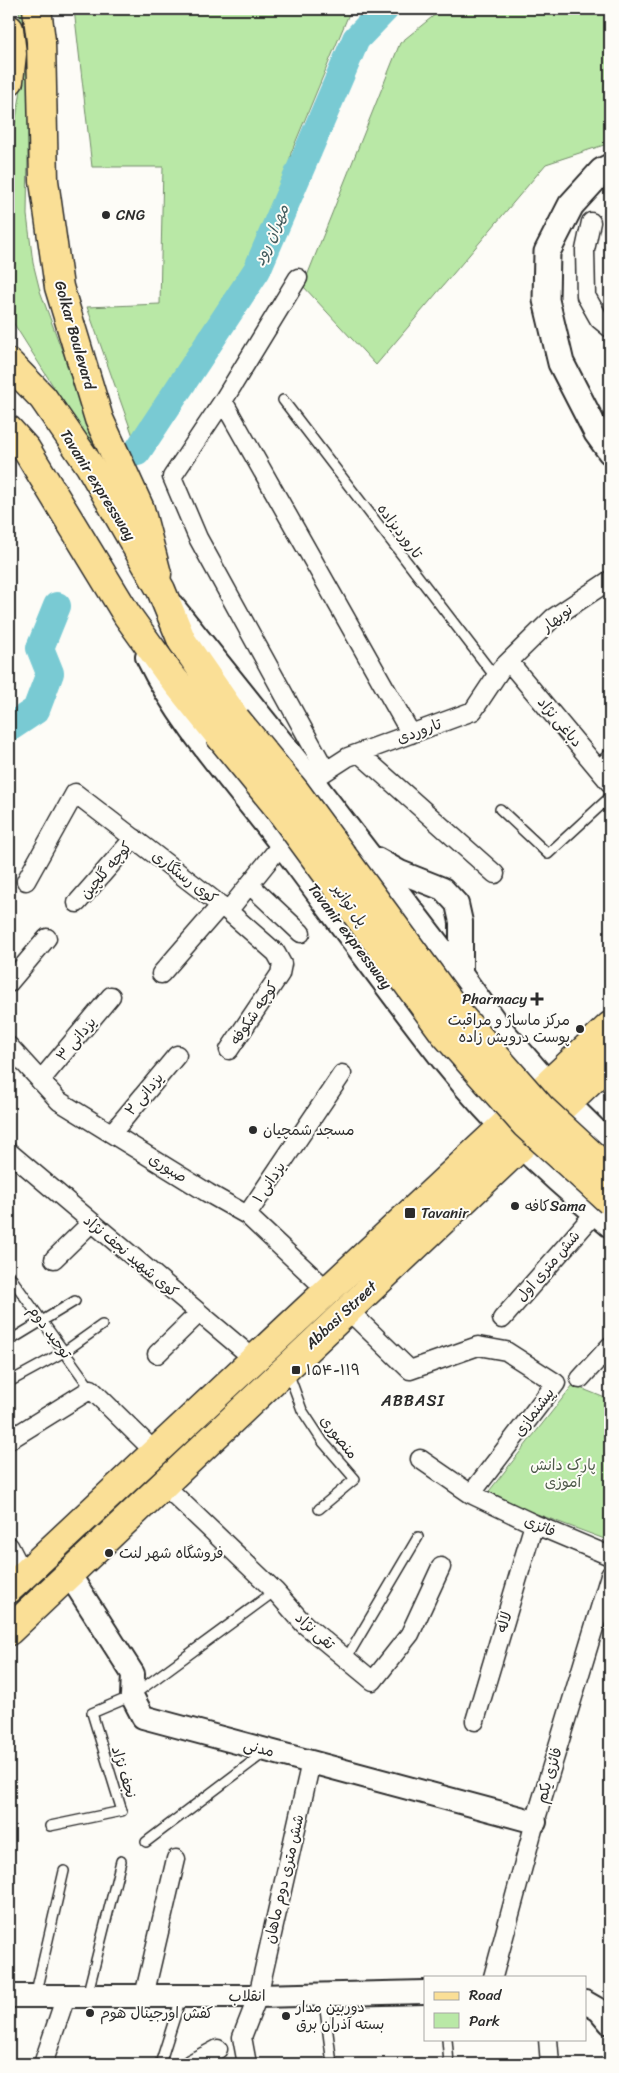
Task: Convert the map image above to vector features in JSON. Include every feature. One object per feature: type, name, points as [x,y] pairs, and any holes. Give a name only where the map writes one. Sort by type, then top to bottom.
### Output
[{"type":"main road","name":"Golkar Boulevard","points":[[37,9],[41,42],[44,181],[59,287],[99,419],[140,509],[161,590]]},
{"type":"main road","points":[[9,29],[12,54],[9,81]]},
{"type":"main road","points":[[610,167],[602,171],[571,205],[547,252],[546,300],[561,363],[597,433],[610,451]]},
{"type":"main road","name":"Tavanir expressway","points":[[9,363],[42,398],[90,466],[161,590],[182,641],[227,726]]},
{"type":"main road","name":"Tavanir expressway","points":[[9,430],[26,449],[126,616],[168,672],[227,726]]},
{"type":"main road","name":"پل توانیر","points":[[227,726],[295,791],[462,1018],[541,1108],[610,1172]]},
{"type":"main road","name":"پل توانیر","points":[[227,726],[277,806],[444,1032],[600,1211]]},
{"type":"main road","name":"Abbasi Street","points":[[17,1582],[254,1359],[337,1300],[512,1137],[558,1093],[610,1026]]},
{"type":"main road","name":"Abbasi Street","points":[[558,1093],[610,1062]]},
{"type":"main road","name":"Abbasi Street","points":[[9,1631],[286,1367],[337,1300]]},
{"type":"main road","points":[[130,1476],[157,1490]]},
{"type":"street","points":[[591,222],[585,250],[586,296],[599,319],[610,328]]},
{"type":"street","points":[[298,278],[223,402],[172,477],[198,538],[319,775]]},
{"type":"street","points":[[223,402],[411,734]]},
{"type":"street","name":"نوبهار","points":[[509,662],[554,618],[610,580]]},
{"type":"street","name":"Tavanir expressway","points":[[161,590],[319,775],[370,856],[497,1024],[558,1093],[610,1144]]},
{"type":"street","name":"Tavanir expressway","points":[[126,616],[161,686],[219,767],[281,845],[447,1065],[512,1137],[600,1211]]},
{"type":"street","name":"تاروردی","points":[[319,775],[348,757],[473,711],[509,662]]},
{"type":"street","name":"دباغی نژاد","points":[[509,662],[610,783]]},
{"type":"street","points":[[359,753],[496,874]]},
{"type":"street","name":"کوی رستگاری","points":[[26,881],[75,793],[225,908],[250,885],[281,845]]},
{"type":"street","name":"کوچه گلچین","points":[[77,903],[134,838]]},
{"type":"street","points":[[370,856],[400,872],[443,888],[456,904],[461,922],[461,974]]},
{"type":"street","points":[[250,885],[301,933]]},
{"type":"street","points":[[161,974],[225,908]]},
{"type":"street","name":"کوچه شکوفه","points":[[225,908],[276,953],[282,964],[280,974],[229,1050]]},
{"type":"street","points":[[9,983],[47,938]]},
{"type":"street","name":"یزدانی ۳","points":[[40,1081],[111,996]]},
{"type":"street","points":[[447,1065],[462,1064],[480,1055],[492,1040],[497,1024]]},
{"type":"street","name":"صبوری","points":[[9,1046],[59,1101],[247,1215],[337,1300]]},
{"type":"street","name":"یزدانی ۲","points":[[112,1133],[177,1055]]},
{"type":"street","name":"یزدانی ۱","points":[[247,1215],[342,1074]]},
{"type":"street","name":"کوی شهید نجف نژاد","points":[[9,1152],[91,1224],[254,1359]]},
{"type":"street","points":[[600,1211],[586,1186],[595,1171],[610,1161]]},
{"type":"street","name":"شش متری اول","points":[[502,1319],[600,1211]]},
{"type":"street","points":[[54,1259],[91,1224]]},
{"type":"street","name":"پیشنمازی","points":[[337,1300],[410,1370],[478,1346],[506,1351],[556,1383],[471,1494]]},
{"type":"street","points":[[157,1354],[199,1313]]},
{"type":"street","points":[[580,1379],[610,1346]]},
{"type":"street","points":[[9,1440],[91,1389]]},
{"type":"street","name":"توحید دوم","points":[[91,1389],[154,1452]]},
{"type":"street","name":"فائزی","points":[[420,1460],[471,1494],[534,1524],[610,1556]]},
{"type":"street","name":"تقی نژاد","points":[[157,1490],[275,1591],[304,1624],[373,1681],[410,1634],[441,1567]]},
{"type":"street","name":"لاله","points":[[475,1721],[534,1524]]},
{"type":"street","points":[[9,1546],[17,1582]]},
{"type":"street","name":"مدنی","points":[[68,1574],[133,1674],[132,1696],[143,1717],[535,1822]]},
{"type":"street","name":"فائزی یکم","points":[[493,1976],[535,1822],[610,1575]]},
{"type":"street","name":"شش متری دوم ماهان","points":[[247,2064],[242,2037],[258,1996],[311,1762]]},
{"type":"street","points":[[144,1996],[176,1859]]},
{"type":"street","name":"انقلاب","points":[[9,1996],[258,1996],[424,1992]]},
{"type":"street","points":[[43,2064],[77,1996]]},
{"type":"street","points":[[586,2003],[599,2010],[610,2022]]},
{"type":"street","points":[[548,2040],[550,2064]]},
{"type":"street","points":[[197,2063],[218,2049]]},
{"type":"lane","name":"تاروردیزاده","points":[[283,400],[496,678]]},
{"type":"lane","points":[[596,766],[610,753]]},
{"type":"lane","points":[[500,809],[548,854],[610,797]]},
{"type":"lane","name":"توحید دوم","points":[[9,1274],[91,1389]]},
{"type":"lane","points":[[9,1341],[76,1302]]},
{"type":"lane","points":[[9,1382],[64,1352],[102,1326]]},
{"type":"lane","name":"منصوری","points":[[286,1367],[302,1410],[323,1442],[355,1479],[319,1509]]},
{"type":"lane","points":[[346,1659],[418,1537]]},
{"type":"lane","points":[[132,1696],[275,1591]]},
{"type":"lane","name":"نجف نژاد","points":[[50,1826],[122,1810],[92,1713],[132,1696]]},
{"type":"lane","points":[[146,1842],[267,1750]]},
{"type":"lane","points":[[77,1996],[121,1861]]},
{"type":"lane","points":[[35,1996],[64,1871]]},
{"type":"lane","points":[[323,1994],[332,2064]]},
{"type":"lane","points":[[160,2064],[182,1996]]},
{"type":"lane","points":[[447,2040],[449,2064]]},
{"type":"green space","points":[[19,9],[30,9],[27,215],[33,263],[40,291],[61,348],[134,514],[9,316],[9,155],[20,97],[23,51]]},
{"type":"green space","points":[[74,9],[351,9],[291,153],[281,213],[134,439],[87,307],[160,304],[163,167],[92,167]]},
{"type":"green space","points":[[442,9],[610,9],[610,143],[546,164],[376,365],[303,286],[400,43]]},
{"type":"green space","name":"پارک دانش آموزی","points":[[573,1385],[610,1400],[610,1541],[486,1495]]},
{"type":"waterway","name":"مهران رود","points":[[137,452],[257,270],[356,39],[385,9]]},
{"type":"waterway","name":"مهران رود","points":[[9,728],[36,710],[50,673],[40,648],[57,606]]},
{"type":"place","name":"CNG","points":[[106,215]]},
{"type":"place","name":"Pharmacy","points":[[537,999]]},
{"type":"place","name":"مرکز ماساژ و مراقبت پوست درویش زاده","points":[[580,1029]]},
{"type":"place","name":"مسجد شمچیان","points":[[253,1130]]},
{"type":"place","name":"کافهSama","points":[[515,1206]]},
{"type":"place","name":"Tavanir","points":[[410,1213]]},
{"type":"place","name":"۱۵۴-۱۱۹","points":[[296,1370]]},
{"type":"place","name":"فروشگاه شهر لنت","points":[[109,1553]]},
{"type":"place","name":"کفش اورجینال هوم","points":[[90,2013]]},
{"type":"place","name":"دوربین مدار بسته آذران برق","points":[[286,2016]]},
{"type":"district","name":"ABBASI","points":[[413,1400]]}]
